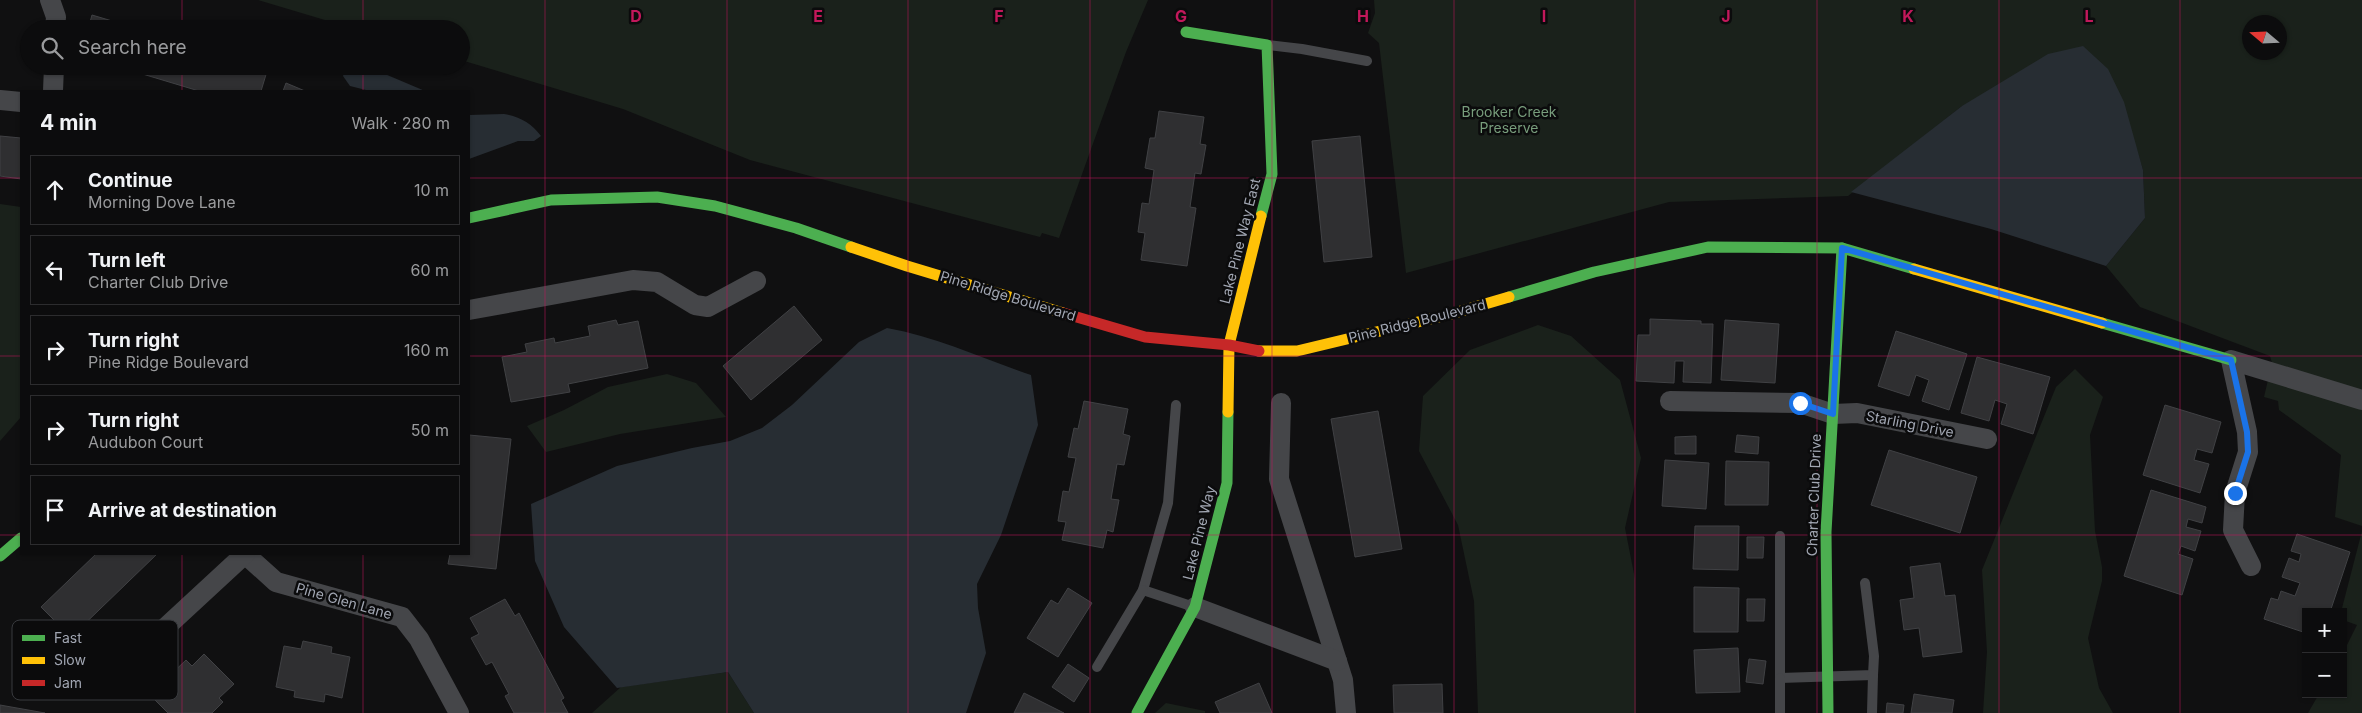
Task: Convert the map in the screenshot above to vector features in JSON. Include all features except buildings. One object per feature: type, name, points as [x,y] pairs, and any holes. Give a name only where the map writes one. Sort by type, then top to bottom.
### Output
[{"type":"street","points":[[50,0],[56,20]]},
{"type":"street","points":[[1186,32],[1267,44]]},
{"type":"street","name":"Lake Pine Way East","points":[[1229,345],[1272,174],[1267,44]]},
{"type":"street","points":[[53,90],[54,75]]},
{"type":"street","points":[[0,100],[20,102]]},
{"type":"street","name":"Pine Ridge Boulevard","points":[[470,218],[507,208],[551,200],[657,197],[715,206],[796,228],[907,266],[1028,300],[1102,326],[1145,337],[1229,345],[1266,352],[1271,350],[1297,350],[1450,314],[1594,272],[1708,246],[1842,248],[2231,360],[2362,400]]},
{"type":"street","name":"Charter Club Drive","points":[[1828,713],[1826,532],[1842,248]]},
{"type":"street","points":[[470,310],[633,280],[657,282],[695,305],[708,307],[756,281]]},
{"type":"street","name":"Lake Pine Way","points":[[1137,713],[1195,608],[1227,483],[1229,345]]},
{"type":"street","points":[[2231,360],[2247,432],[2248,452],[2235,493],[2233,530],[2251,566]]},
{"type":"street","name":"Starling Drive","points":[[1670,401],[1800,403],[1833,414],[1857,414],[1987,440]]},
{"type":"street","points":[[1281,403],[1279,479],[1343,680],[1346,713]]},
{"type":"street","points":[[0,556],[20,539]]},
{"type":"street","name":"Pine Glen Lane","points":[[174,620],[244,555]]},
{"type":"street","name":"Pine Glen Lane","points":[[246,555],[276,582],[402,617],[419,638],[459,713]]},
{"type":"street","points":[[1195,608],[1337,661]]},
{"type":"lane","points":[[1267,44],[1302,48],[1367,61]]},
{"type":"lane","points":[[1096,668],[1143,590],[1168,503],[1176,405]]},
{"type":"lane","points":[[1780,536],[1780,713]]},
{"type":"lane","points":[[1865,583],[1874,656],[1872,713]]},
{"type":"lane","points":[[1143,590],[1195,608]]},
{"type":"lane","points":[[1780,678],[1873,674]]},
{"type":"green space","points":[[258,0],[1148,0],[1126,52],[1059,238],[1042,233],[1040,237],[750,160],[623,109],[470,63],[470,20],[325,20]]},
{"type":"green space","name":"Brooker Creek Preserve","points":[[1374,0],[2362,0],[2362,526],[2335,517],[2341,455],[2279,410],[2278,401],[2264,397],[2272,363],[2270,356],[2140,307],[2106,266],[2145,218],[2143,170],[2137,150],[1962,106],[1848,196],[1669,202],[1406,273],[1379,43],[1368,33],[1375,13]]},
{"type":"green space","points":[[0,204],[20,207],[20,418],[0,441]]},
{"type":"green space","points":[[1538,325],[1571,336],[1620,380],[1641,458],[1625,528],[1635,579],[1636,713],[1478,713],[1474,601],[1458,525],[1419,451],[1423,396],[1470,350]]},
{"type":"green space","points":[[2075,369],[2103,397],[2090,435],[2095,531],[2102,567],[2102,581],[2088,638],[2099,688],[2113,713],[1983,713],[1987,652],[1982,570],[2056,387]]},
{"type":"green space","points":[[667,374],[696,383],[726,417],[620,434],[546,452],[527,426],[564,410],[608,387]]},
{"type":"green space","points":[[2362,531],[2362,713],[2308,713],[2317,698],[2347,698],[2347,645],[2357,625],[2347,621],[2347,608],[2342,608]]},
{"type":"green space","points":[[728,672],[754,713],[592,713],[621,687]]},
{"type":"green space","points":[[1166,703],[1205,711],[1205,713],[1155,713]]},
{"type":"shaded area","points":[[2083,46],[2108,69],[2124,102],[2143,170],[2145,218],[2106,266],[1991,229],[1851,192],[1962,106],[2048,54]]},
{"type":"shaded area","points":[[387,75],[423,90],[366,90],[350,86],[343,76]]},
{"type":"shaded area","points":[[504,114],[515,117],[525,121],[541,136],[534,141],[518,141],[470,159],[470,115]]},
{"type":"shaded area","points":[[887,328],[924,337],[1031,375],[1038,425],[1001,535],[977,584],[978,608],[986,653],[966,713],[754,713],[728,672],[617,688],[564,627],[535,561],[531,504],[617,466],[730,441],[762,428],[792,405],[859,342]]},
{"type":"traffic: fast","points":[[1186,32],[1267,45],[1272,174],[1261,216]]},
{"type":"traffic: fast","points":[[470,218],[551,200],[657,197],[715,206],[796,228],[851,247]]},
{"type":"traffic: fast","points":[[1509,297],[1594,272],[1708,247],[1842,248],[1914,269]]},
{"type":"traffic: fast","points":[[1828,713],[1826,532],[1842,248]]},
{"type":"traffic: fast","points":[[2102,323],[2231,360]]},
{"type":"traffic: fast","points":[[1137,713],[1195,607],[1227,483],[1228,412]]},
{"type":"traffic: fast","points":[[0,556],[20,539]]},
{"type":"traffic: slow","points":[[1228,412],[1229,345],[1261,216]]},
{"type":"traffic: slow","points":[[851,247],[1063,313]]},
{"type":"traffic: slow","points":[[1914,269],[2102,323]]},
{"type":"traffic: slow","points":[[1259,351],[1297,351],[1451,314],[1509,297]]},
{"type":"traffic: jam","points":[[1063,313],[1145,337],[1229,345],[1259,351]]},
{"type":"route","points":[[1800,403],[1833,414],[1842,248],[1877,260],[2231,360],[2247,432],[2248,452],[2235,493]]}]
